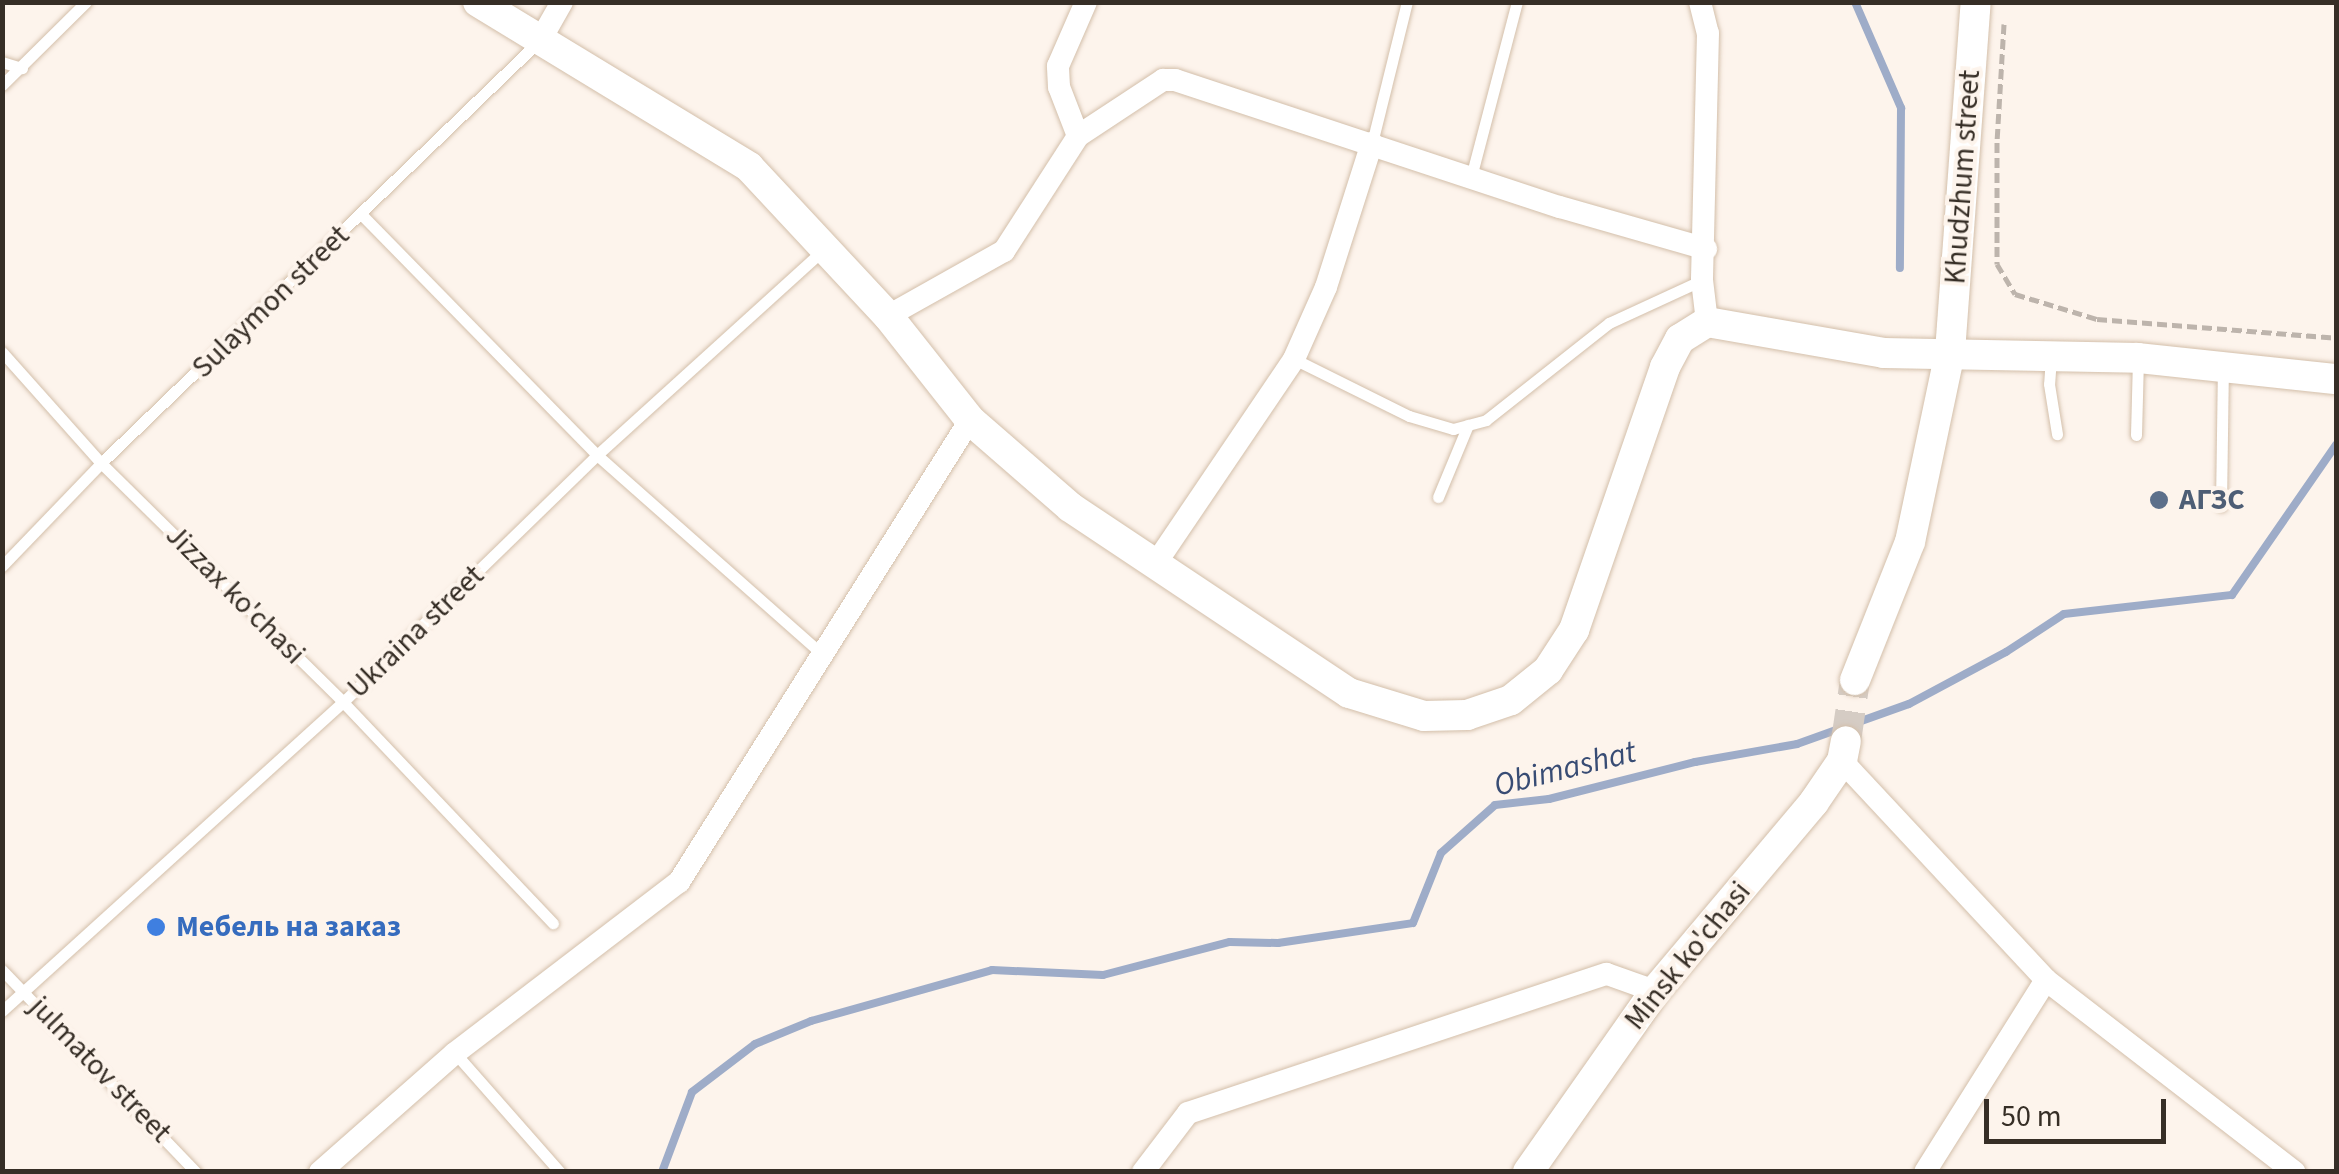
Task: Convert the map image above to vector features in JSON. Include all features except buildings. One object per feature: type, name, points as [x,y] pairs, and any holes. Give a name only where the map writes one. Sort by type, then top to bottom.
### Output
[{"type":"street","points":[[478,2],[750,167],[888,316],[970,420],[1070,507],[1349,693],[1424,716],[1467,715],[1510,700],[1548,670],[1574,630],[1665,367],[1680,339],[1707,322],[1884,353],[2052,353],[2336,379]]},
{"type":"street","points":[[540,39],[562,2]]},
{"type":"street","points":[[1078,136],[1059,87],[1058,66],[1086,2]]},
{"type":"street","points":[[1700,2],[1708,33],[1706,249],[1702,280],[1707,322]]},
{"type":"street","name":"Khudzhum street","points":[[1950,352],[1976,2]]},
{"type":"street","points":[[888,316],[1004,251],[1078,136],[1151,85],[1175,80],[1471,178],[1706,249]]},
{"type":"street","points":[[1156,563],[1294,360],[1326,287],[1372,143]]},
{"type":"street","points":[[1855,680],[1910,542],[1950,352]]},
{"type":"street","points":[[320,1172],[455,1053],[679,882],[970,420]]},
{"type":"street","points":[[1844,751],[2046,980],[2284,1168]]},
{"type":"street","name":"Minsk ko'chasi","points":[[1528,1172],[1656,991],[1814,802],[1844,751]]},
{"type":"street","points":[[1144,1172],[1188,1112],[1607,974],[1656,991]]},
{"type":"street","points":[[1925,1172],[2046,980]]},
{"type":"lane","points":[[2,85],[86,2]]},
{"type":"lane","points":[[1372,143],[1407,2]]},
{"type":"lane","points":[[1471,178],[1517,2]]},
{"type":"lane","name":"Sulaymon street","points":[[2,566],[101,463],[540,39]]},
{"type":"lane","points":[[2,62],[22,68]]},
{"type":"lane","points":[[362,215],[597,455],[823,655]]},
{"type":"lane","name":"Ukraina street","points":[[2,1011],[343,702],[597,455],[825,248]]},
{"type":"lane","points":[[1294,360],[1409,416],[1453,430],[1486,420],[1609,323],[1702,280]]},
{"type":"lane","name":"Jizzax ko'chasi","points":[[2,352],[101,463],[343,702],[553,923]]},
{"type":"lane","points":[[2052,353],[2049,384],[2056,434]]},
{"type":"lane","points":[[2136,435],[2138,358]]},
{"type":"lane","points":[[2221,506],[2224,366]]},
{"type":"lane","points":[[1438,497],[1468,425]]},
{"type":"lane","points":[[2206,471],[2221,469]]},
{"type":"lane","name":"julmatov street","points":[[2,970],[196,1172]]},
{"type":"lane","points":[[455,1053],[560,1172]]},
{"type":"path","points":[[2004,22],[1997,142],[1997,264],[2015,294],[2097,319],[2336,338]]},
{"type":"waterway","points":[[1855,2],[1901,108],[1900,268]]},
{"type":"waterway","name":"Obimashat","points":[[662,1172],[692,1092],[755,1044],[811,1021],[992,970],[1103,975],[1230,942],[1278,943],[1413,923],[1441,853],[1495,805],[1549,799],[1695,762],[1797,744],[1909,704],[2006,652],[2064,614],[2232,595],[2336,445]]},
{"type":"tunnel","points":[[1846,741],[1855,680]]},
{"type":"place","name":"АГЗС","points":[[2159,500]]},
{"type":"place","name":"Мебель на заказ","points":[[156,927]]}]
